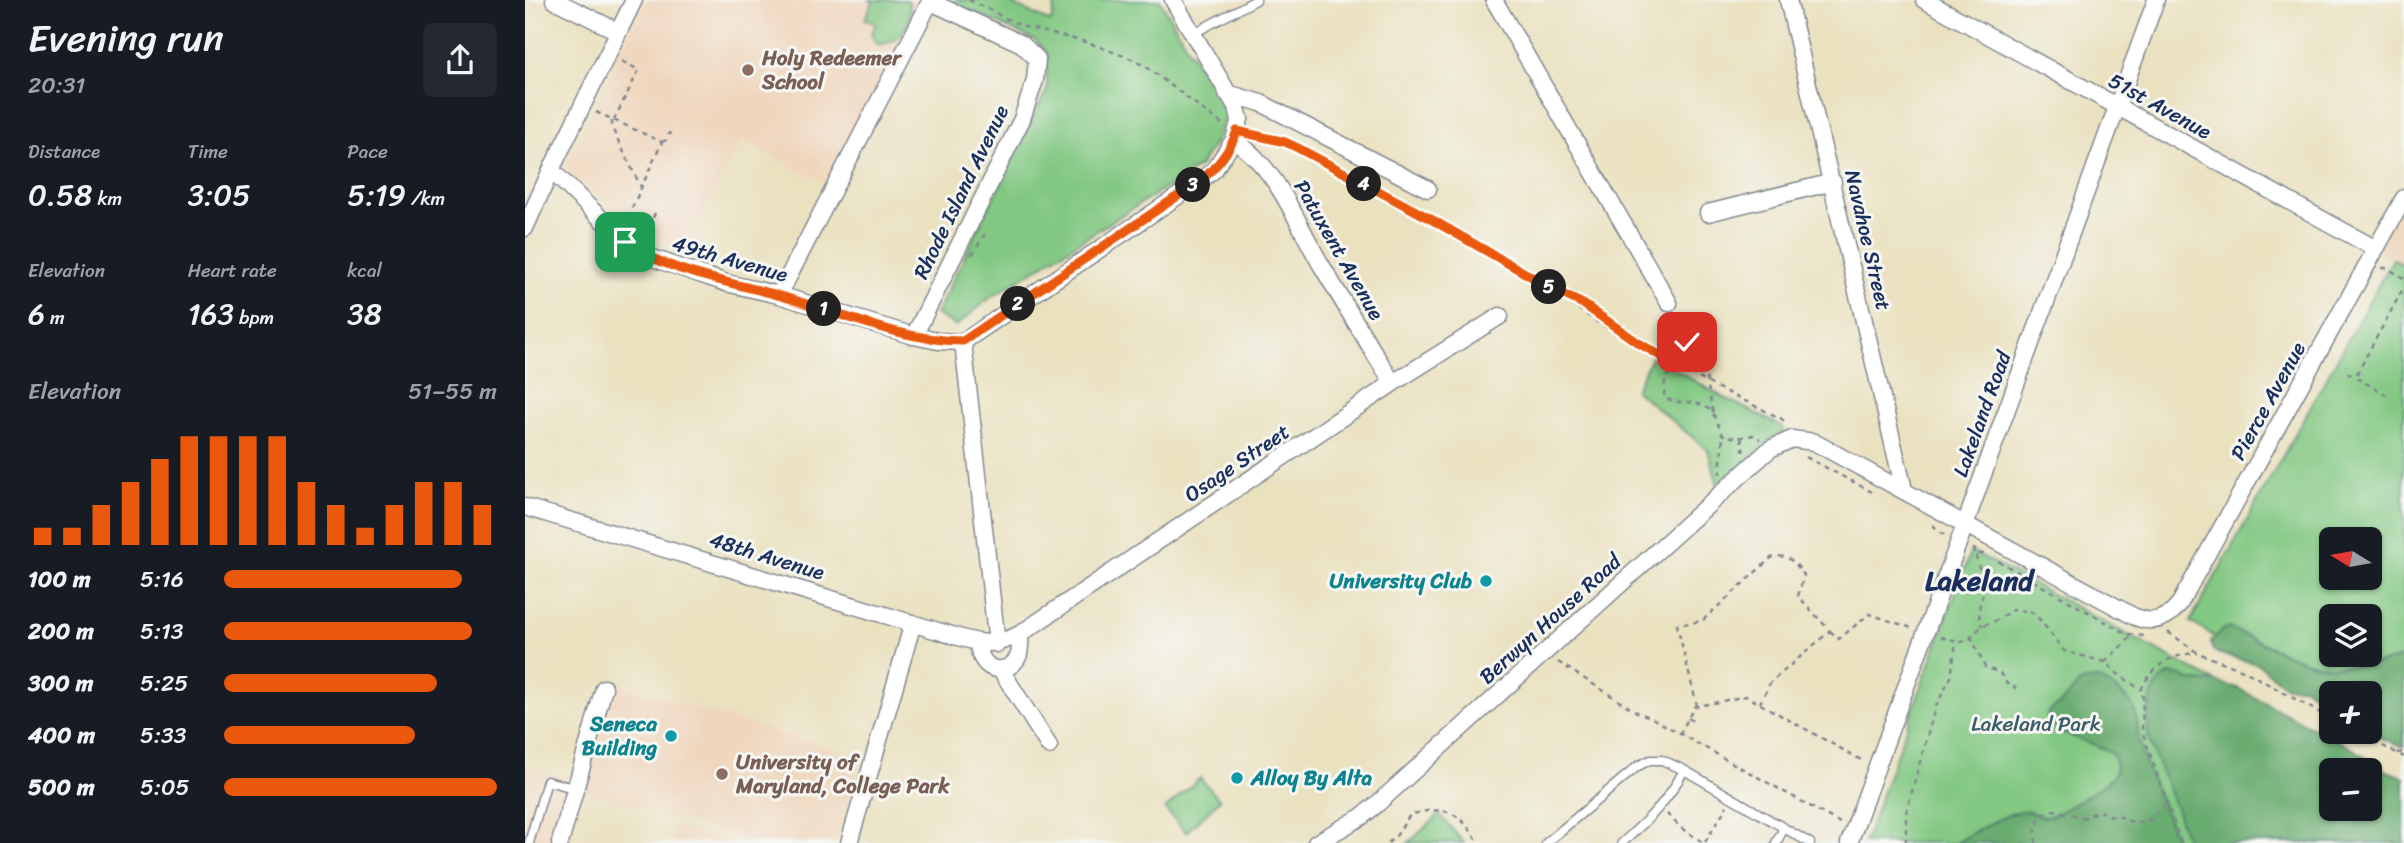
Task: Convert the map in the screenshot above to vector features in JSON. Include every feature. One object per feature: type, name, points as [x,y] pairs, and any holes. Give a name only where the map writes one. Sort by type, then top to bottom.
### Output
[{"type":"street","points":[[554,0],[617,31]]},
{"type":"street","points":[[525,228],[633,0]]},
{"type":"street","points":[[997,644],[963,341],[1200,181],[1214,170],[1235,136],[1240,119],[1237,108],[1173,0]]},
{"type":"street","points":[[1494,0],[1669,303]]},
{"type":"street","name":"Navahoe Street","points":[[1788,0],[1904,491]]},
{"type":"street","name":"51st Avenue","points":[[1924,0],[2376,249]]},
{"type":"street","name":"Lakeland Road","points":[[1849,843],[2156,0]]},
{"type":"street","points":[[779,295],[930,1]]},
{"type":"street","name":"Rhode Island Avenue","points":[[914,336],[1022,119],[1035,80],[1037,59],[1022,44],[930,1]]},
{"type":"street","points":[[1227,93],[1261,103],[1428,189]]},
{"type":"street","name":"Patuxent Avenue","points":[[1235,136],[1272,176],[1394,383]]},
{"type":"street","name":"49th Avenue","points":[[551,170],[638,252],[726,283],[779,295],[914,336],[938,341],[963,341]]},
{"type":"street","points":[[1708,213],[1833,182]]},
{"type":"street","name":"Pierce Avenue","points":[[2164,626],[2181,603],[2404,198]]},
{"type":"street","name":"Osage Street","points":[[997,644],[1020,634],[1394,383],[1500,316]]},
{"type":"street","name":"Berwyn House Road","points":[[1316,843],[1361,817],[1376,805],[1770,449],[1791,439],[1814,442],[1904,491]]},
{"type":"street","points":[[1904,491],[2133,617],[2164,626]]},
{"type":"street","name":"48th Avenue","points":[[525,507],[977,642],[997,644]]},
{"type":"street","points":[[849,843],[913,623]]},
{"type":"street","points":[[977,642],[982,659],[991,668],[1001,670],[1013,664],[1019,655],[1020,634]]},
{"type":"street","points":[[1001,670],[1049,746]]},
{"type":"street","points":[[559,843],[604,688]]},
{"type":"lane","points":[[1194,33],[1256,0]]},
{"type":"lane","points":[[1546,843],[1639,766],[1650,760],[1662,760],[1684,770],[1810,843]]},
{"type":"lane","points":[[1622,843],[1653,816],[1684,770]]},
{"type":"lane","points":[[529,843],[547,781],[574,788]]},
{"type":"lane","points":[[1776,843],[1784,828]]},
{"type":"path","points":[[969,0],[1022,26],[1089,43],[1132,58],[1173,86],[1235,136],[1285,142],[1296,147],[1593,310],[1637,342],[1707,383],[1782,419],[1788,427]]},
{"type":"path","points":[[618,60],[639,70],[613,119],[611,128],[641,187]]},
{"type":"path","points":[[596,112],[662,142]]},
{"type":"path","points":[[626,221],[662,142],[669,133],[673,135]]},
{"type":"path","points":[[638,252],[655,214]]},
{"type":"path","points":[[2381,268],[2387,268],[2404,278]]},
{"type":"path","points":[[2355,377],[2404,287]]},
{"type":"path","points":[[1558,292],[1599,324],[1637,342]]},
{"type":"path","points":[[1669,303],[1705,371],[1713,414],[1723,435],[1720,474]]},
{"type":"path","points":[[1688,337],[1676,365],[1665,379],[1664,397],[1678,402],[1698,402],[1713,414]]},
{"type":"path","points":[[2347,373],[2387,395]]},
{"type":"path","points":[[1723,435],[1753,435],[1760,439]]},
{"type":"path","points":[[1741,437],[1744,454]]},
{"type":"path","points":[[1801,456],[1874,493]]},
{"type":"path","points":[[1930,523],[1945,534]]},
{"type":"path","points":[[1975,554],[1983,580],[1984,593],[1978,607],[1982,626]]},
{"type":"path","points":[[1697,706],[1677,625],[1702,621],[1771,558],[1778,556],[1791,559],[1804,575],[1798,596],[1839,639],[1868,614],[1912,628]]},
{"type":"path","points":[[1938,635],[1961,642],[1982,626],[2012,610],[2030,611],[2064,652],[2105,662],[2117,674],[2141,690],[2142,731],[2182,843]]},
{"type":"path","points":[[2164,626],[2198,653],[2243,670],[2319,712]]},
{"type":"path","points":[[1760,703],[1770,684],[1830,631]]},
{"type":"path","points":[[2105,662],[2133,635]]},
{"type":"path","points":[[1971,636],[1985,667],[2000,673],[2007,684],[2016,688]]},
{"type":"path","points":[[1906,843],[1908,803],[1935,708],[1951,677],[1956,642]]},
{"type":"path","points":[[2141,690],[2160,663],[2198,653]]},
{"type":"path","points":[[1556,660],[1637,712],[1840,823]]},
{"type":"path","points":[[1680,734],[1694,707],[1746,696],[1864,761]]},
{"type":"path","points":[[1688,718],[1695,722]]},
{"type":"path","points":[[2379,744],[2404,755]]},
{"type":"path","points":[[1660,807],[1681,828],[1704,842],[1733,798]]},
{"type":"path","points":[[2036,843],[2036,826],[2040,817],[2054,810],[2087,818],[2096,812],[2102,812],[2136,823],[2151,819],[2168,802]]},
{"type":"path","points":[[1388,843],[1397,836],[1409,815],[1429,809],[1446,812],[1462,820],[1478,843]]},
{"type":"shaded area","name":"Holy Redeemer School","points":[[645,0],[921,0],[828,184],[741,141],[687,250],[656,240],[637,228],[565,168]]},
{"type":"shaded area","points":[[2404,198],[2404,265],[2375,249]]},
{"type":"shaded area","name":"University of Maryland, College Park","points":[[615,684],[861,757],[835,843],[759,843],[583,791]]},
{"type":"shaded area","points":[[525,765],[570,778],[550,843],[525,843]]},
{"type":"shaded area","points":[[675,826],[731,843],[670,843]]},
{"type":"green space","points":[[870,0],[908,0],[909,20],[896,39],[881,45],[876,43],[871,34],[876,24],[865,19],[873,2]]},
{"type":"green space","points":[[955,0],[1003,0],[1051,22],[1056,0],[1160,0],[1226,114],[1216,140],[1200,166],[990,298],[956,326],[936,314],[1047,90],[1047,53],[1035,40],[953,3]]},
{"type":"green space","points":[[2393,259],[2404,265],[2404,735],[2382,709],[2382,681],[2319,681],[2319,688],[2264,666],[2190,622]]},
{"type":"green space","points":[[1652,356],[1723,397],[1781,426],[1784,433],[1772,438],[1718,485],[1708,450],[1635,390]]},
{"type":"green space","name":"Lakeland Park","points":[[1971,551],[2268,710],[2319,738],[2319,744],[2329,744],[2354,758],[2319,758],[2319,821],[2382,821],[2382,774],[2404,786],[2404,843],[1864,843]]},
{"type":"green space","points":[[2229,628],[2319,665],[2319,667],[2382,667],[2382,662],[2404,657],[2404,747],[2382,738],[2382,681],[2319,681],[2319,699],[2305,687],[2286,687],[2258,664],[2217,653],[2212,649],[2211,641],[2222,630]]},
{"type":"green space","points":[[2171,674],[2192,681],[2217,682],[2237,688],[2319,731],[2319,744],[2344,744],[2367,758],[2319,758],[2319,821],[2382,821],[2382,769],[2404,777],[2404,843],[2187,843],[2148,734],[2148,714],[2152,694],[2157,685]]},
{"type":"green space","points":[[2100,679],[2123,695],[2133,707],[2144,758],[2177,843],[1956,843],[2020,811],[2051,816],[2081,800],[2113,776],[2116,768],[2113,755],[2061,731],[2047,719],[2048,712],[2081,682]]},
{"type":"green space","points":[[1200,778],[1220,800],[1186,832],[1165,809]]},
{"type":"green space","points":[[1439,815],[1464,843],[1408,843]]},
{"type":"place","name":"Holy Redeemer School","points":[[748,70]]},
{"type":"place","name":"University Club","points":[[1486,581]]},
{"type":"place","name":"Seneca Building","points":[[671,736]]},
{"type":"place","name":"University of Maryland, College Park","points":[[722,774]]},
{"type":"place","name":"Alloy By Alta","points":[[1237,778]]},
{"type":"district","name":"Lakeland","points":[[1979,580]]},
{"type":"route","points":[[625,242],[647,256],[726,283],[779,295],[914,336],[938,341],[963,341],[1200,181],[1214,170],[1237,131],[1296,147],[1583,304],[1637,342],[1676,365],[1687,342]]}]
